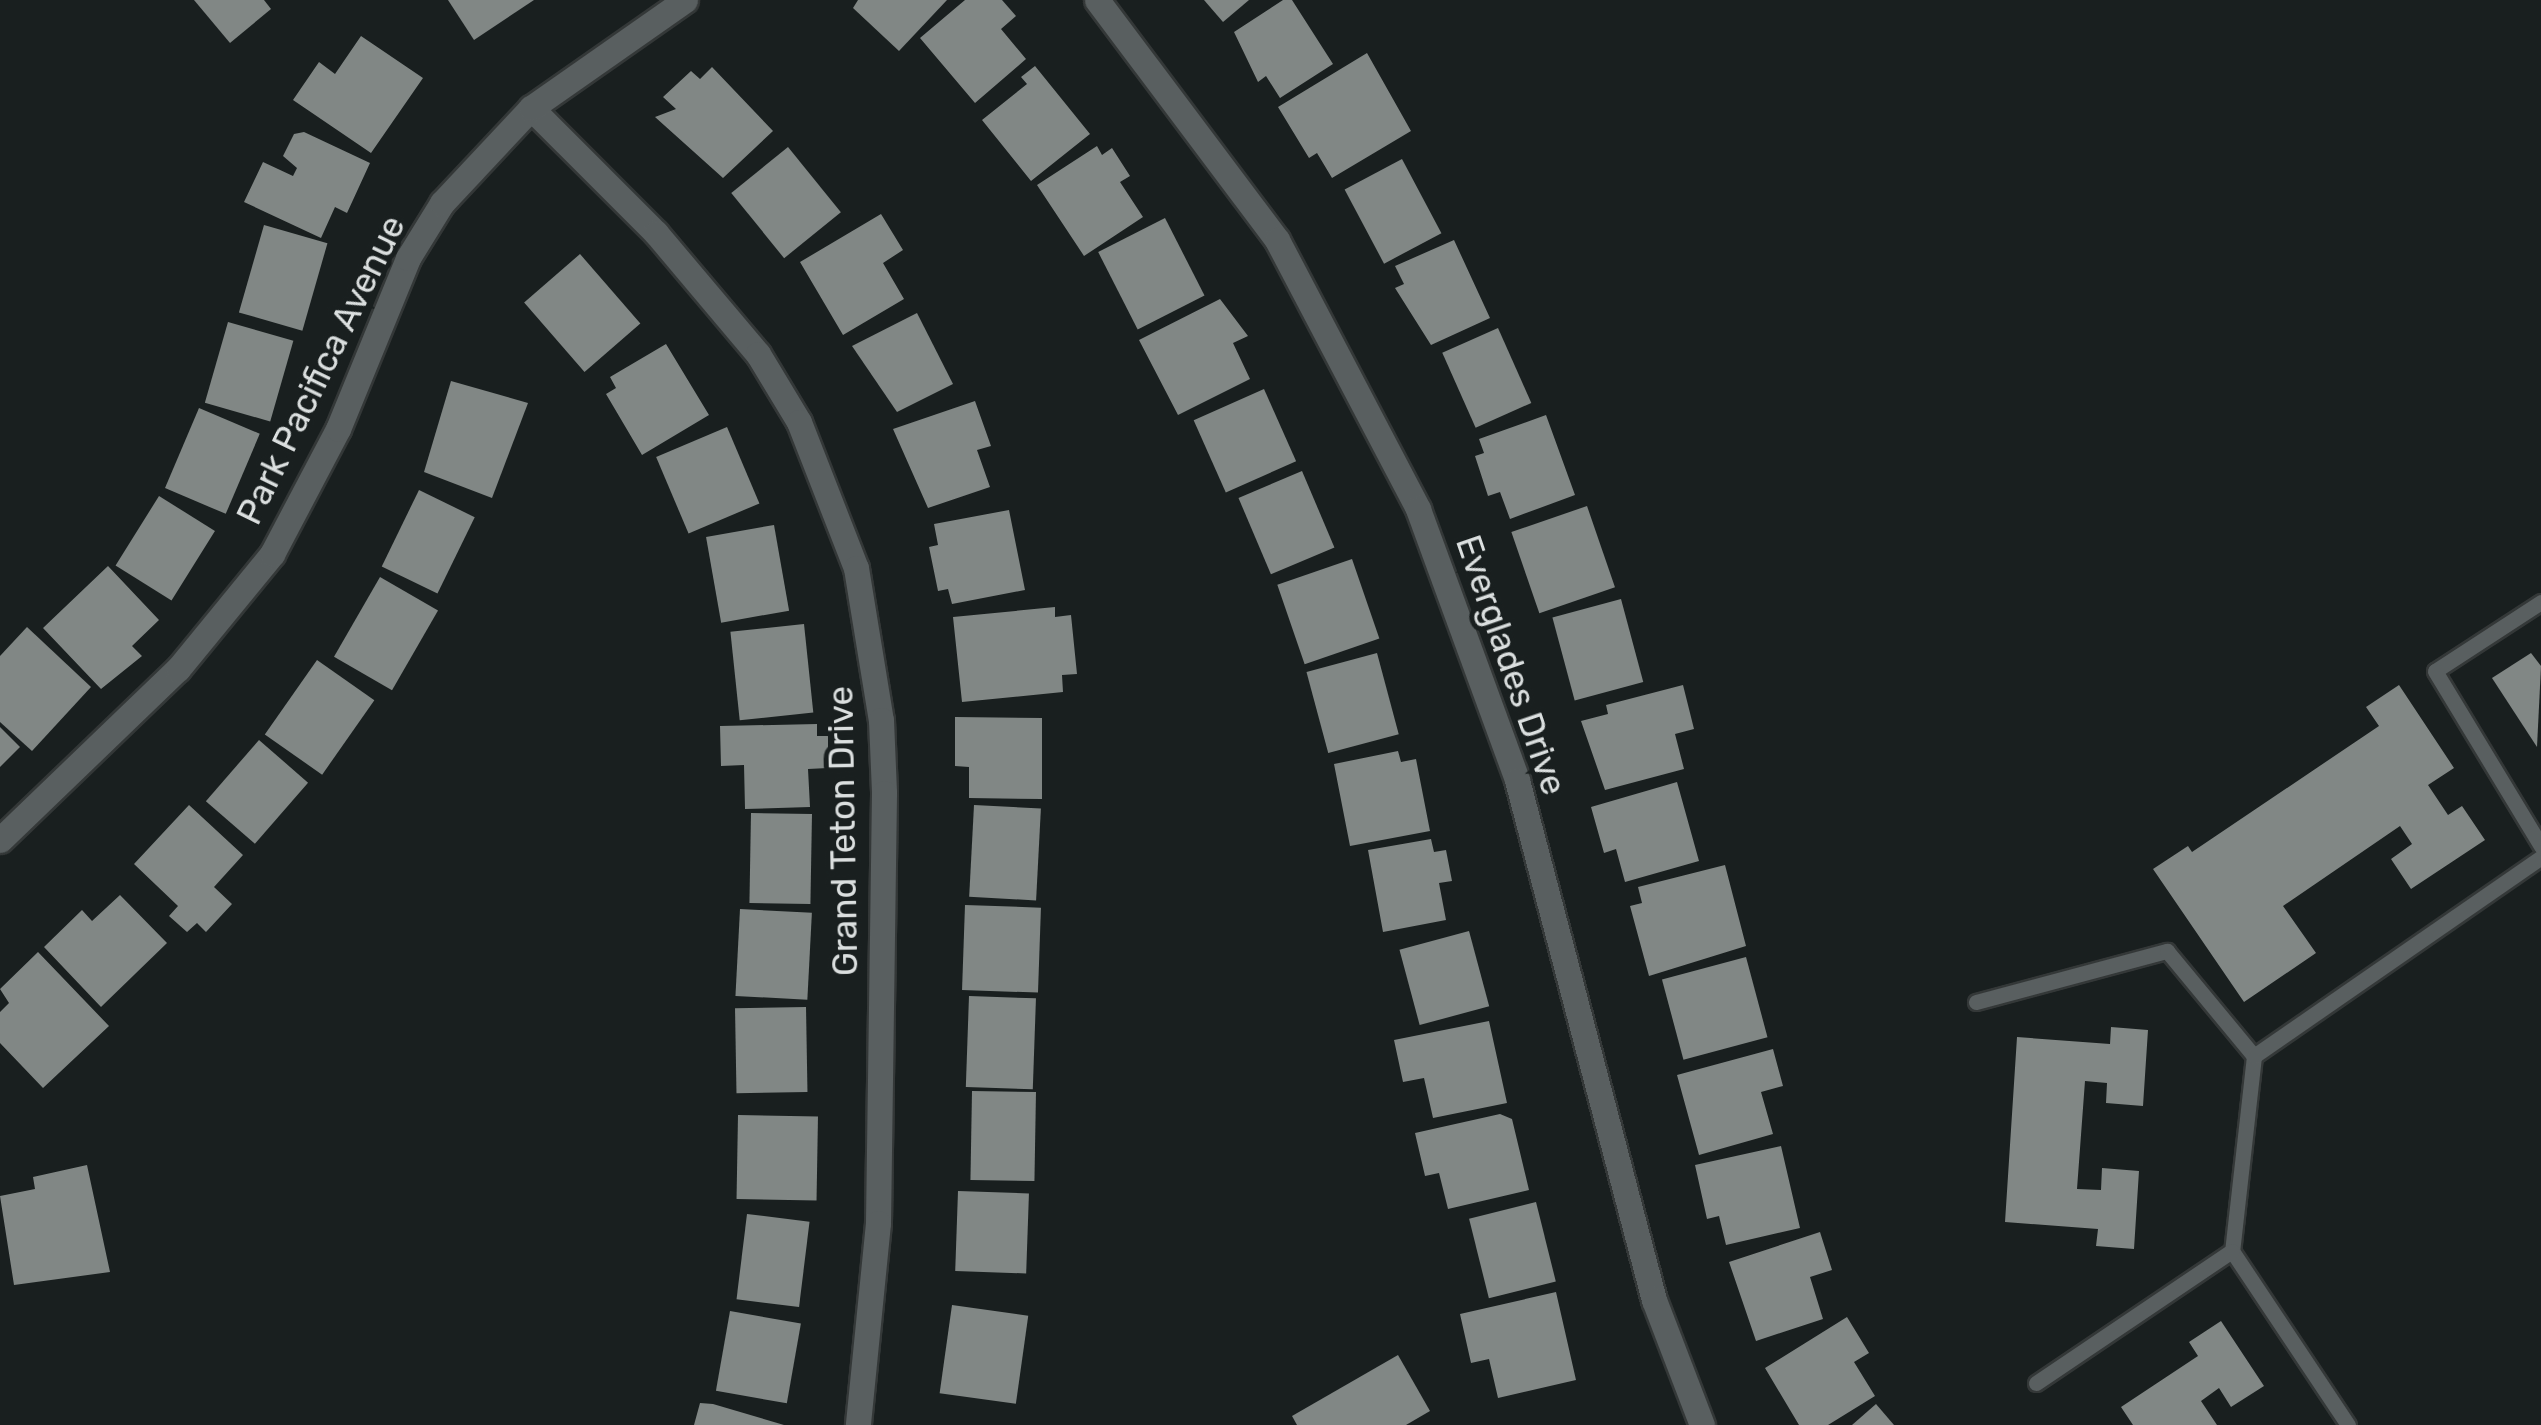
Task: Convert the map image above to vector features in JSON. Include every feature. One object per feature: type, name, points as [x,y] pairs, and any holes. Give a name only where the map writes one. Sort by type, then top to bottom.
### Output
[{"type":"street","name":"Park Pacifica Avenue","points":[[0,840],[178,669],[272,554],[338,429],[408,258],[484,153],[531,108],[685,0]]},
{"type":"street","name":"Everglades Drive","points":[[1097,0],[1278,240],[1418,510],[1517,780],[1654,1300],[1702,1425]]},
{"type":"street","name":"Grand Teton Drive","points":[[531,108],[656,234],[758,354],[798,422],[856,568],[876,682],[884,793],[878,1242],[858,1425]]},
{"type":"lane","points":[[2541,602],[2434,671],[2541,846]]},
{"type":"lane","points":[[2254,1056],[2541,857]]},
{"type":"lane","points":[[1976,1002],[2167,951],[2254,1056],[2232,1250],[2348,1425]]},
{"type":"lane","points":[[2036,1384],[2232,1250]]},
{"type":"building","points":[[194,0],[264,0],[271,9],[230,43]]},
{"type":"building","points":[[448,0],[534,0],[474,40]]},
{"type":"building","points":[[858,0],[947,0],[899,51],[853,8]]},
{"type":"building","points":[[965,0],[1002,0],[1016,16],[1001,29],[1026,59],[975,103],[920,38]]},
{"type":"building","points":[[1204,0],[1249,0],[1223,22]]},
{"type":"building","points":[[1283,0],[1292,0],[1333,64],[1280,98],[1266,76],[1258,82],[1234,32]]},
{"type":"building","points":[[361,36],[423,78],[371,153],[293,100],[319,62],[335,74]]},
{"type":"building","points":[[1367,53],[1411,131],[1332,178],[1317,153],[1309,158],[1278,107]]},
{"type":"building","points":[[1035,66],[1090,134],[1031,181],[982,120],[1027,84],[1021,77]]},
{"type":"building","points":[[712,67],[773,131],[723,178],[655,117],[676,109],[663,97],[691,71],[700,79]]},
{"type":"building","points":[[304,132],[370,163],[347,213],[335,207],[321,238],[244,202],[263,162],[293,176],[297,168],[283,156],[294,134]]},
{"type":"building","points":[[1097,146],[1102,155],[1112,148],[1130,176],[1120,182],[1143,217],[1084,256],[1037,185]]},
{"type":"building","points":[[788,147],[841,212],[784,258],[731,193]]},
{"type":"building","points":[[1402,159],[1441,233],[1384,264],[1345,190]]},
{"type":"building","points":[[881,214],[903,250],[883,263],[904,299],[843,335],[800,262]]},
{"type":"building","points":[[1165,218],[1204,296],[1138,330],[1098,252]]},
{"type":"building","points":[[264,225],[327,243],[302,331],[239,312]]},
{"type":"building","points":[[1454,240],[1490,318],[1431,345],[1395,288],[1404,284],[1395,266]]},
{"type":"building","points":[[580,254],[640,323],[585,372],[524,303]]},
{"type":"building","points":[[1220,299],[1248,336],[1233,343],[1250,379],[1178,415],[1139,340]]},
{"type":"building","points":[[917,313],[953,384],[897,412],[852,346]]},
{"type":"building","points":[[228,322],[293,341],[270,421],[205,403]]},
{"type":"building","points":[[1498,328],[1531,403],[1476,428],[1442,353]]},
{"type":"building","points":[[666,344],[709,415],[642,455],[606,394],[616,388],[610,377]]},
{"type":"building","points":[[451,381],[528,403],[492,498],[424,472]]},
{"type":"building","points":[[1264,389],[1296,461],[1226,492],[1194,420]]},
{"type":"building","points":[[975,401],[991,446],[977,450],[990,487],[928,508],[893,429]]},
{"type":"building","points":[[199,408],[260,434],[226,514],[165,488]]},
{"type":"building","points":[[1546,415],[1575,495],[1510,519],[1500,492],[1488,496],[1475,456],[1484,453],[1479,439]]},
{"type":"building","points":[[727,427],[759,503],[689,533],[656,457]]},
{"type":"building","points":[[1302,471],[1334,547],[1271,574],[1238,498]]},
{"type":"building","points":[[419,490],[475,517],[437,594],[382,566]]},
{"type":"building","points":[[159,496],[215,531],[172,601],[116,566]]},
{"type":"building","points":[[1587,506],[1615,587],[1539,613],[1511,532]]},
{"type":"building","points":[[1009,510],[1025,590],[952,604],[948,589],[938,591],[929,547],[938,545],[934,524]]},
{"type":"building","points":[[774,525],[789,611],[721,623],[706,537]]},
{"type":"building","points":[[1352,559],[1379,638],[1305,664],[1277,585]]},
{"type":"building","points":[[108,566],[159,620],[132,646],[142,656],[101,689],[43,628]]},
{"type":"building","points":[[380,577],[438,610],[392,690],[334,657]]},
{"type":"building","points":[[1621,599],[1643,682],[1575,700],[1552,617]]},
{"type":"building","points":[[1055,607],[1055,617],[1071,615],[1077,674],[1062,675],[1063,692],[962,702],[953,617]]},
{"type":"building","points":[[804,624],[813,713],[740,720],[730,632]]},
{"type":"building","points":[[27,627],[91,687],[32,751],[0,722],[0,656]]},
{"type":"building","points":[[1377,653],[1399,734],[1328,753],[1306,672]]},
{"type":"building","points":[[2531,653],[2541,666],[2537,747],[2492,678]]},
{"type":"building","points":[[317,660],[374,700],[322,775],[265,735]]},
{"type":"building","points":[[1683,685],[1694,729],[1675,734],[1684,769],[1605,790],[1581,721],[1608,714],[1606,705]]},
{"type":"building","points":[[2399,685],[2454,768],[2428,785],[2448,815],[2462,806],[2485,840],[2411,889],[2391,859],[2412,844],[2400,826],[2283,906],[2316,953],[2244,1002],[2153,869],[2188,846],[2192,852],[2379,726],[2366,707]]},
{"type":"building","points":[[955,717],[1042,718],[1042,799],[969,798],[969,767],[955,766]]},
{"type":"building","points":[[817,724],[817,736],[828,736],[828,768],[808,769],[810,807],[745,809],[744,765],[721,766],[720,726]]},
{"type":"building","points":[[0,727],[20,747],[0,767]]},
{"type":"building","points":[[259,740],[308,783],[255,844],[206,801]]},
{"type":"building","points":[[1398,751],[1401,762],[1416,759],[1430,831],[1350,846],[1334,764]]},
{"type":"building","points":[[1677,782],[1699,861],[1625,882],[1616,849],[1604,853],[1591,807]]},
{"type":"building","points":[[189,805],[243,855],[214,887],[232,904],[206,932],[197,923],[187,932],[169,916],[178,906],[134,864]]},
{"type":"building","points":[[974,805],[1041,809],[1036,900],[969,897]]},
{"type":"building","points":[[751,813],[812,814],[810,904],[749,903]]},
{"type":"building","points":[[1431,839],[1434,852],[1446,850],[1452,881],[1439,883],[1446,920],[1383,932],[1368,850]]},
{"type":"building","points":[[1725,865],[1746,946],[1649,976],[1630,906],[1642,903],[1638,887]]},
{"type":"building","points":[[120,895],[167,943],[101,1007],[44,947],[82,910],[92,921]]},
{"type":"building","points":[[965,905],[1041,908],[1038,993],[962,990]]},
{"type":"building","points":[[740,909],[812,913],[807,1000],[735,996]]},
{"type":"building","points":[[1469,931],[1489,1006],[1420,1025],[1399,950]]},
{"type":"building","points":[[38,952],[109,1026],[43,1088],[0,1043],[0,1012],[9,1003],[0,989]]},
{"type":"building","points":[[1746,957],[1767,1037],[1683,1060],[1662,980]]},
{"type":"building","points":[[969,996],[1036,998],[1033,1089],[966,1087]]},
{"type":"building","points":[[806,1007],[807,1092],[736,1093],[735,1008]]},
{"type":"building","points":[[1489,1021],[1507,1103],[1433,1118],[1424,1078],[1403,1082],[1394,1040]]},
{"type":"building","points":[[2111,1027],[2148,1030],[2143,1106],[2106,1103],[2107,1083],[2085,1081],[2077,1189],[2101,1190],[2102,1168],[2139,1171],[2134,1249],[2096,1246],[2098,1229],[2005,1222],[2017,1037],[2110,1044]]},
{"type":"building","points":[[1773,1049],[1783,1086],[1761,1092],[1773,1134],[1699,1155],[1677,1075]]},
{"type":"building","points":[[972,1091],[1036,1092],[1034,1181],[970,1180]]},
{"type":"building","points":[[1500,1114],[1512,1119],[1529,1190],[1448,1209],[1439,1173],[1425,1176],[1415,1133]]},
{"type":"building","points":[[738,1115],[818,1116],[817,1200],[737,1199]]},
{"type":"building","points":[[1781,1146],[1800,1228],[1726,1245],[1719,1216],[1707,1219],[1695,1165]]},
{"type":"building","points":[[87,1165],[110,1272],[14,1285],[0,1196],[35,1189],[33,1177]]},
{"type":"building","points":[[958,1191],[1029,1193],[1026,1273],[955,1271]]},
{"type":"building","points":[[1536,1202],[1556,1282],[1489,1298],[1469,1219]]},
{"type":"building","points":[[747,1214],[810,1222],[799,1307],[737,1299]]},
{"type":"building","points":[[1820,1232],[1832,1270],[1810,1277],[1823,1319],[1756,1341],[1729,1262]]},
{"type":"building","points":[[1556,1292],[1576,1380],[1498,1398],[1489,1359],[1471,1363],[1460,1314]]},
{"type":"building","points":[[952,1305],[1028,1316],[1016,1404],[940,1393]]},
{"type":"building","points":[[730,1311],[801,1324],[787,1403],[716,1391]]},
{"type":"building","points":[[1847,1317],[1869,1353],[1854,1362],[1875,1396],[1828,1425],[1799,1425],[1765,1368]]},
{"type":"building","points":[[2221,1321],[2264,1386],[2231,1407],[2219,1388],[2201,1401],[2217,1425],[2133,1425],[2121,1407],[2198,1356],[2189,1342]]},
{"type":"building","points":[[1398,1355],[1430,1411],[1406,1425],[1297,1425],[1292,1416]]},
{"type":"building","points":[[700,1403],[713,1404],[784,1425],[694,1425]]},
{"type":"building","points":[[1876,1404],[1894,1425],[1852,1425]]}]
